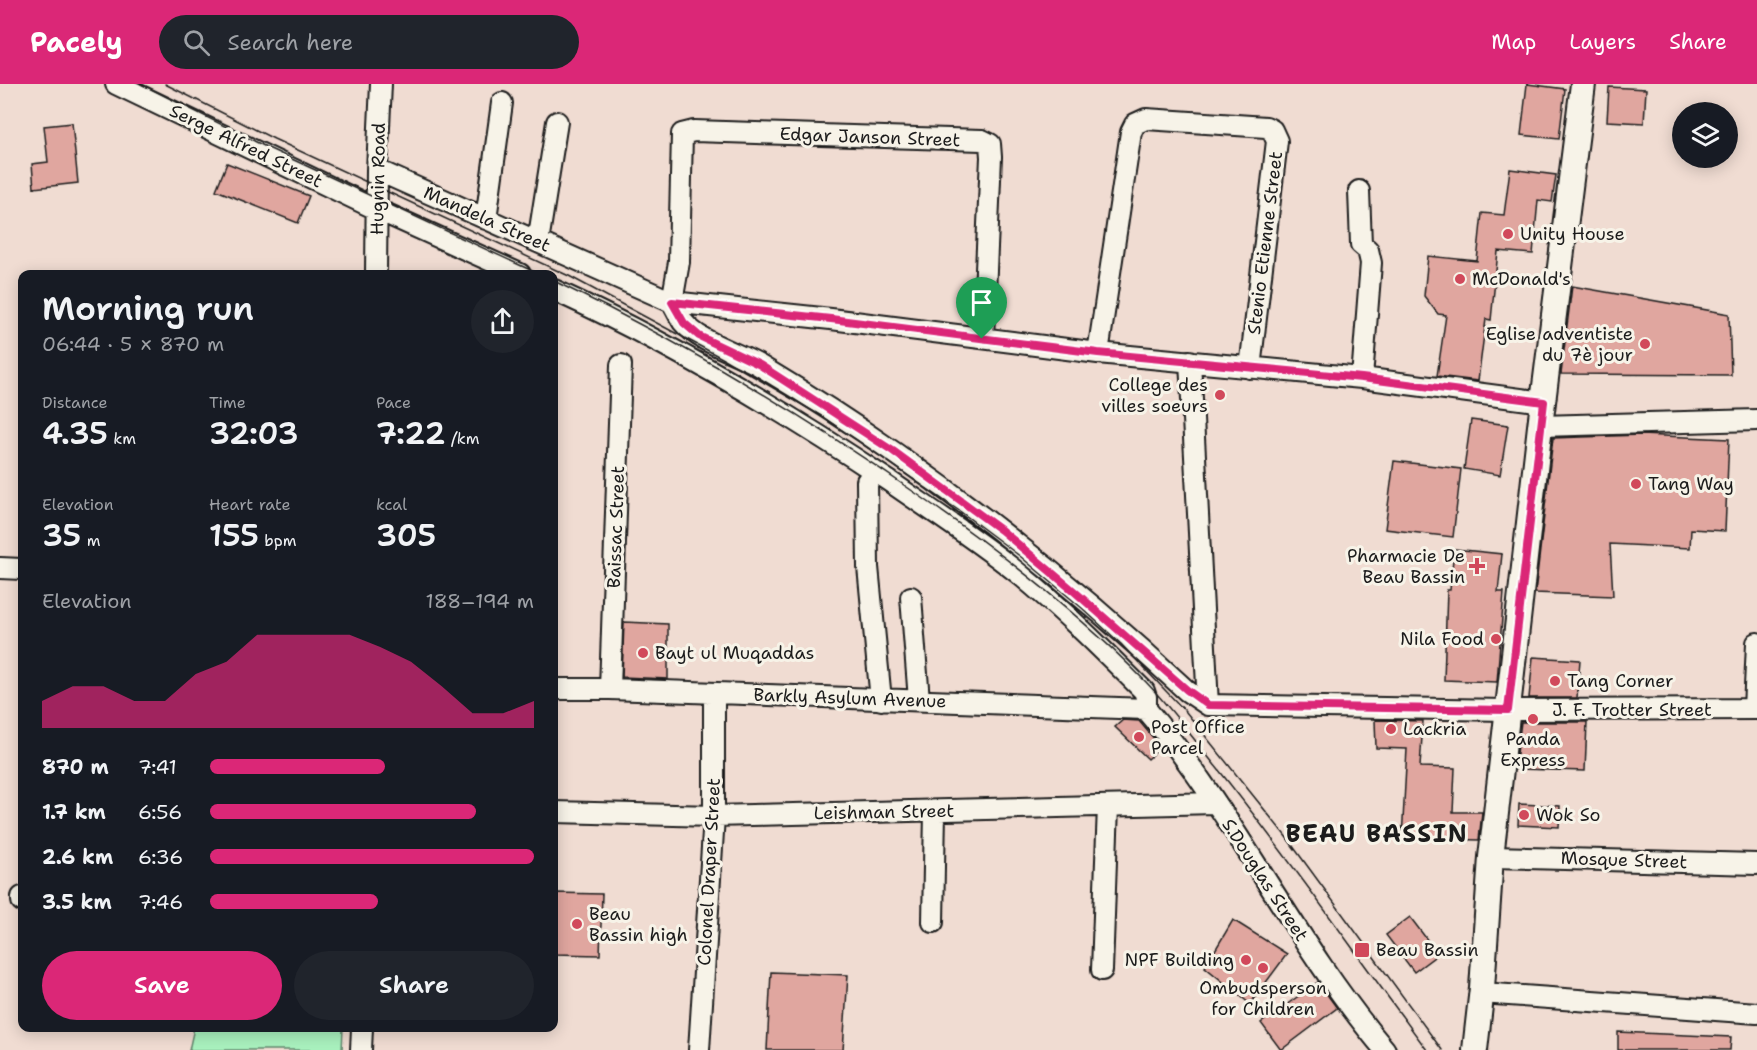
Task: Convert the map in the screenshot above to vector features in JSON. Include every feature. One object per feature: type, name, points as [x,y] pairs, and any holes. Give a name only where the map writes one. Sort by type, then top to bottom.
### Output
[{"type":"main road","points":[[1475,1050],[1491,856],[1540,426],[1583,84]]},
{"type":"main road","points":[[1478,1024],[1491,1050]]},
{"type":"street","name":"Serge Alfred Street","points":[[116,84],[376,209],[511,270]]},
{"type":"street","name":"Hugnin Road","points":[[376,270],[381,84]]},
{"type":"street","points":[[486,219],[502,103]]},
{"type":"street","name":"Stenio Etienne Street","points":[[1098,353],[1131,132],[1135,124],[1146,119],[1266,127],[1272,130],[1277,141],[1250,368]]},
{"type":"street","points":[[538,242],[557,122]]},
{"type":"street","name":"Edgar Janson Street","points":[[672,302],[679,262],[682,134],[694,131],[982,140],[990,144],[991,157],[982,339]]},
{"type":"street","name":"Mandela Street","points":[[377,170],[672,302]]},
{"type":"street","points":[[1359,191],[1361,244],[1368,250],[1371,263],[1362,378]]},
{"type":"street","name":"S.Douglas Street","points":[[558,292],[672,350],[806,426],[981,544],[1027,581],[1096,643],[1144,691],[1146,709],[1215,803],[1334,983],[1385,1050]]},
{"type":"street","points":[[672,302],[1098,353],[1362,378],[1544,402]]},
{"type":"street","points":[[672,302],[684,323],[699,336],[760,365],[893,451],[1001,530],[1187,690],[1208,705],[1508,710]]},
{"type":"street","points":[[1190,361],[1208,705]]},
{"type":"street","name":"Baissac Street","points":[[610,689],[621,364]]},
{"type":"street","points":[[1540,426],[1757,420]]},
{"type":"street","points":[[867,481],[868,567],[881,700]]},
{"type":"street","points":[[0,568],[18,569]]},
{"type":"street","points":[[911,597],[919,700]]},
{"type":"street","points":[[1755,710],[1757,643]]},
{"type":"street","name":"Barkly Asylum Avenue","points":[[558,689],[1146,709]]},
{"type":"street","name":"Colonel Draper Street","points":[[699,1050],[714,816],[714,693]]},
{"type":"street","name":"J. F. Trotter Street","points":[[1508,710],[1755,710]]},
{"type":"street","name":"Leishman Street","points":[[558,812],[714,816],[1215,803]]},
{"type":"street","points":[[1102,970],[1108,806]]},
{"type":"street","points":[[933,922],[935,811]]},
{"type":"street","name":"Mosque Street","points":[[1491,856],[1757,864]]},
{"type":"street","points":[[1481,993],[1757,1013]]},
{"type":"street","points":[[361,1050],[362,1032]]},
{"type":"green space","points":[[193,1032],[343,1032],[342,1050],[189,1050]]},
{"type":"building","points":[[1527,84],[1565,89],[1559,139],[1521,135]]},
{"type":"building","points":[[1609,87],[1646,89],[1644,123],[1607,121]]},
{"type":"building","points":[[72,123],[78,183],[34,188],[32,164],[48,162],[44,126]]},
{"type":"building","points":[[227,163],[309,196],[298,223],[216,190]]},
{"type":"building","points":[[1510,169],[1556,175],[1552,202],[1538,200],[1533,254],[1498,251],[1491,320],[1486,319],[1478,381],[1437,376],[1446,315],[1438,314],[1424,296],[1428,256],[1477,261],[1482,213],[1504,215]]},
{"type":"building","name":"Eglise adventiste du 7è jour","points":[[1572,286],[1729,314],[1731,375],[1561,374]]},
{"type":"building","points":[[1471,420],[1508,425],[1500,475],[1464,469]]},
{"type":"building","name":"Tang Way","points":[[1641,435],[1729,439],[1725,531],[1691,529],[1690,548],[1610,544],[1613,596],[1535,593],[1553,438]]},
{"type":"building","points":[[1394,461],[1461,469],[1453,537],[1385,529]]},
{"type":"building","points":[[1454,549],[1502,554],[1498,592],[1504,592],[1497,682],[1444,680],[1447,590],[1450,590]]},
{"type":"building","name":"Bayt ul Muqaddas","points":[[624,622],[668,624],[668,679],[622,677]]},
{"type":"building","name":"Tang Corner","points":[[1533,657],[1580,660],[1577,698],[1529,698]]},
{"type":"building","name":"Post Office Parcel","points":[[1123,720],[1139,721],[1161,747],[1148,759],[1115,727]]},
{"type":"building","points":[[1375,720],[1423,721],[1420,767],[1455,768],[1453,812],[1482,812],[1479,840],[1402,838],[1407,749],[1376,748]]},
{"type":"building","points":[[1521,722],[1587,722],[1585,771],[1515,769]]},
{"type":"building","points":[[1519,804],[1560,806],[1559,827],[1518,825]]},
{"type":"building","name":"Beau Bassin high","points":[[558,893],[602,894],[600,955],[558,954]]},
{"type":"building","points":[[1410,917],[1438,954],[1414,972],[1386,935]]},
{"type":"building","name":"NPF Building","points":[[1233,920],[1287,954],[1250,1004],[1205,967]]},
{"type":"building","points":[[771,972],[848,975],[843,1050],[767,1050]]},
{"type":"building","points":[[1318,982],[1337,1008],[1281,1050],[1261,1023]]},
{"type":"building","points":[[1618,1032],[1731,1037],[1730,1050],[1618,1050]]},
{"type":"tram line","points":[[141,84],[268,148],[530,270]]},
{"type":"tram line","points":[[165,84],[274,139],[556,270]]},
{"type":"tram line","points":[[558,271],[722,358],[823,417],[961,512],[1021,557],[1082,608],[1121,644],[1186,712],[1284,834],[1442,1050]]},
{"type":"tram line","points":[[558,283],[648,328],[740,380],[829,435],[977,537],[1065,606],[1146,682],[1183,725],[1272,838],[1427,1050]]},
{"type":"place","name":"Unity House","points":[[1508,234]]},
{"type":"place","name":"McDonald's","points":[[1460,279]]},
{"type":"place","name":"Eglise adventiste du 7è jour","points":[[1645,344]]},
{"type":"place","name":"College des villes soeurs","points":[[1220,395]]},
{"type":"place","name":"Tang Way","points":[[1636,484]]},
{"type":"place","name":"Pharmacie De Beau Bassin","points":[[1477,566]]},
{"type":"place","name":"Nila Food","points":[[1496,639]]},
{"type":"place","name":"Bayt ul Muqaddas","points":[[643,653]]},
{"type":"place","name":"Tang Corner","points":[[1555,681]]},
{"type":"place","name":"Panda Express","points":[[1533,719]]},
{"type":"place","name":"Lackria","points":[[1391,729]]},
{"type":"place","name":"Post Office Parcel","points":[[1139,737]]},
{"type":"place","name":"Wok So","points":[[1524,815]]},
{"type":"place","name":"Beau Bassin high","points":[[577,924]]},
{"type":"place","name":"Beau Bassin","points":[[1362,950]]},
{"type":"place","name":"NPF Building","points":[[1246,960]]},
{"type":"place","name":"Ombudsperson for Children","points":[[1263,968]]},
{"type":"district","name":"BEAU BASSIN","points":[[1377,834]]},
{"type":"route","points":[[672,302],[831,319],[982,339],[1098,353],[1362,378],[1544,402],[1508,710],[1208,705],[1187,690],[1001,530],[893,451],[760,365],[699,336],[684,323],[672,302]]}]
